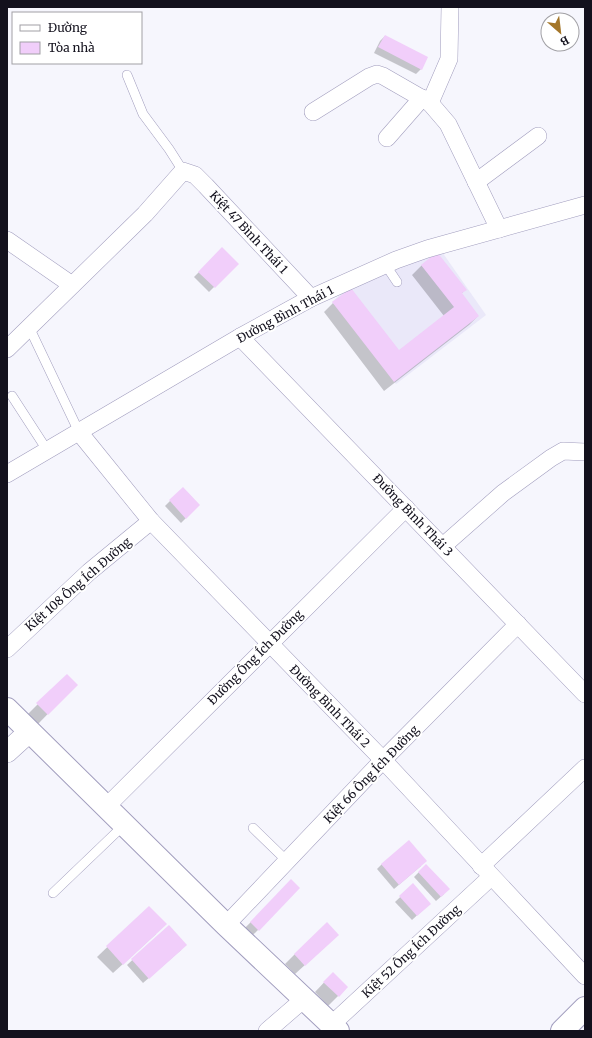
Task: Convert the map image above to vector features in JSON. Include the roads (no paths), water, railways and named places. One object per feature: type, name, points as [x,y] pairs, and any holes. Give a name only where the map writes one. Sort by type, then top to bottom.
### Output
[{"type":"main road","points":[[7,709],[226,925],[335,1028]]},
{"type":"main road","points":[[562,1031],[585,1008]]},
{"type":"street","points":[[387,138],[426,101],[449,59],[450,7]]},
{"type":"street","points":[[313,112],[368,77],[377,74],[426,101],[448,124],[499,229]]},
{"type":"street","points":[[476,182],[538,136]]},
{"type":"street","points":[[7,349],[145,214],[184,171]]},
{"type":"street","name":"Kiệt 47 Bình Thái 1","points":[[184,171],[195,175],[206,186],[311,298]]},
{"type":"street","name":"Đường Bình Thái 1","points":[[7,474],[240,337],[311,298],[385,264],[427,249],[585,205]]},
{"type":"street","points":[[7,240],[72,285]]},
{"type":"street","name":"Đường Bình Thái 3","points":[[240,337],[585,694]]},
{"type":"street","name":"Đường Bình Thái 2","points":[[79,432],[151,521],[383,760],[585,976]]},
{"type":"street","points":[[443,546],[503,493],[551,458],[563,451],[585,452]]},
{"type":"street","name":"Đường Ông Ích Đường","points":[[106,807],[406,508]]},
{"type":"street","name":"Kiệt 108 Ông Ích Đường","points":[[7,649],[89,572],[151,521]]},
{"type":"street","name":"Kiệt 66 Ông Ích Đường","points":[[226,925],[383,760],[518,624]]},
{"type":"street","points":[[7,752],[29,732]]},
{"type":"street","name":"Kiệt 52 Ông Ích Đường","points":[[335,1028],[585,768]]},
{"type":"street","points":[[267,1031],[304,998]]},
{"type":"lane","points":[[127,75],[143,114],[170,149],[184,171]]},
{"type":"lane","points":[[385,264],[397,282]]},
{"type":"lane","points":[[28,327],[79,432]]},
{"type":"lane","points":[[12,396],[47,450]]},
{"type":"lane","points":[[53,893],[124,825]]},
{"type":"lane","points":[[253,828],[287,861]]}]
